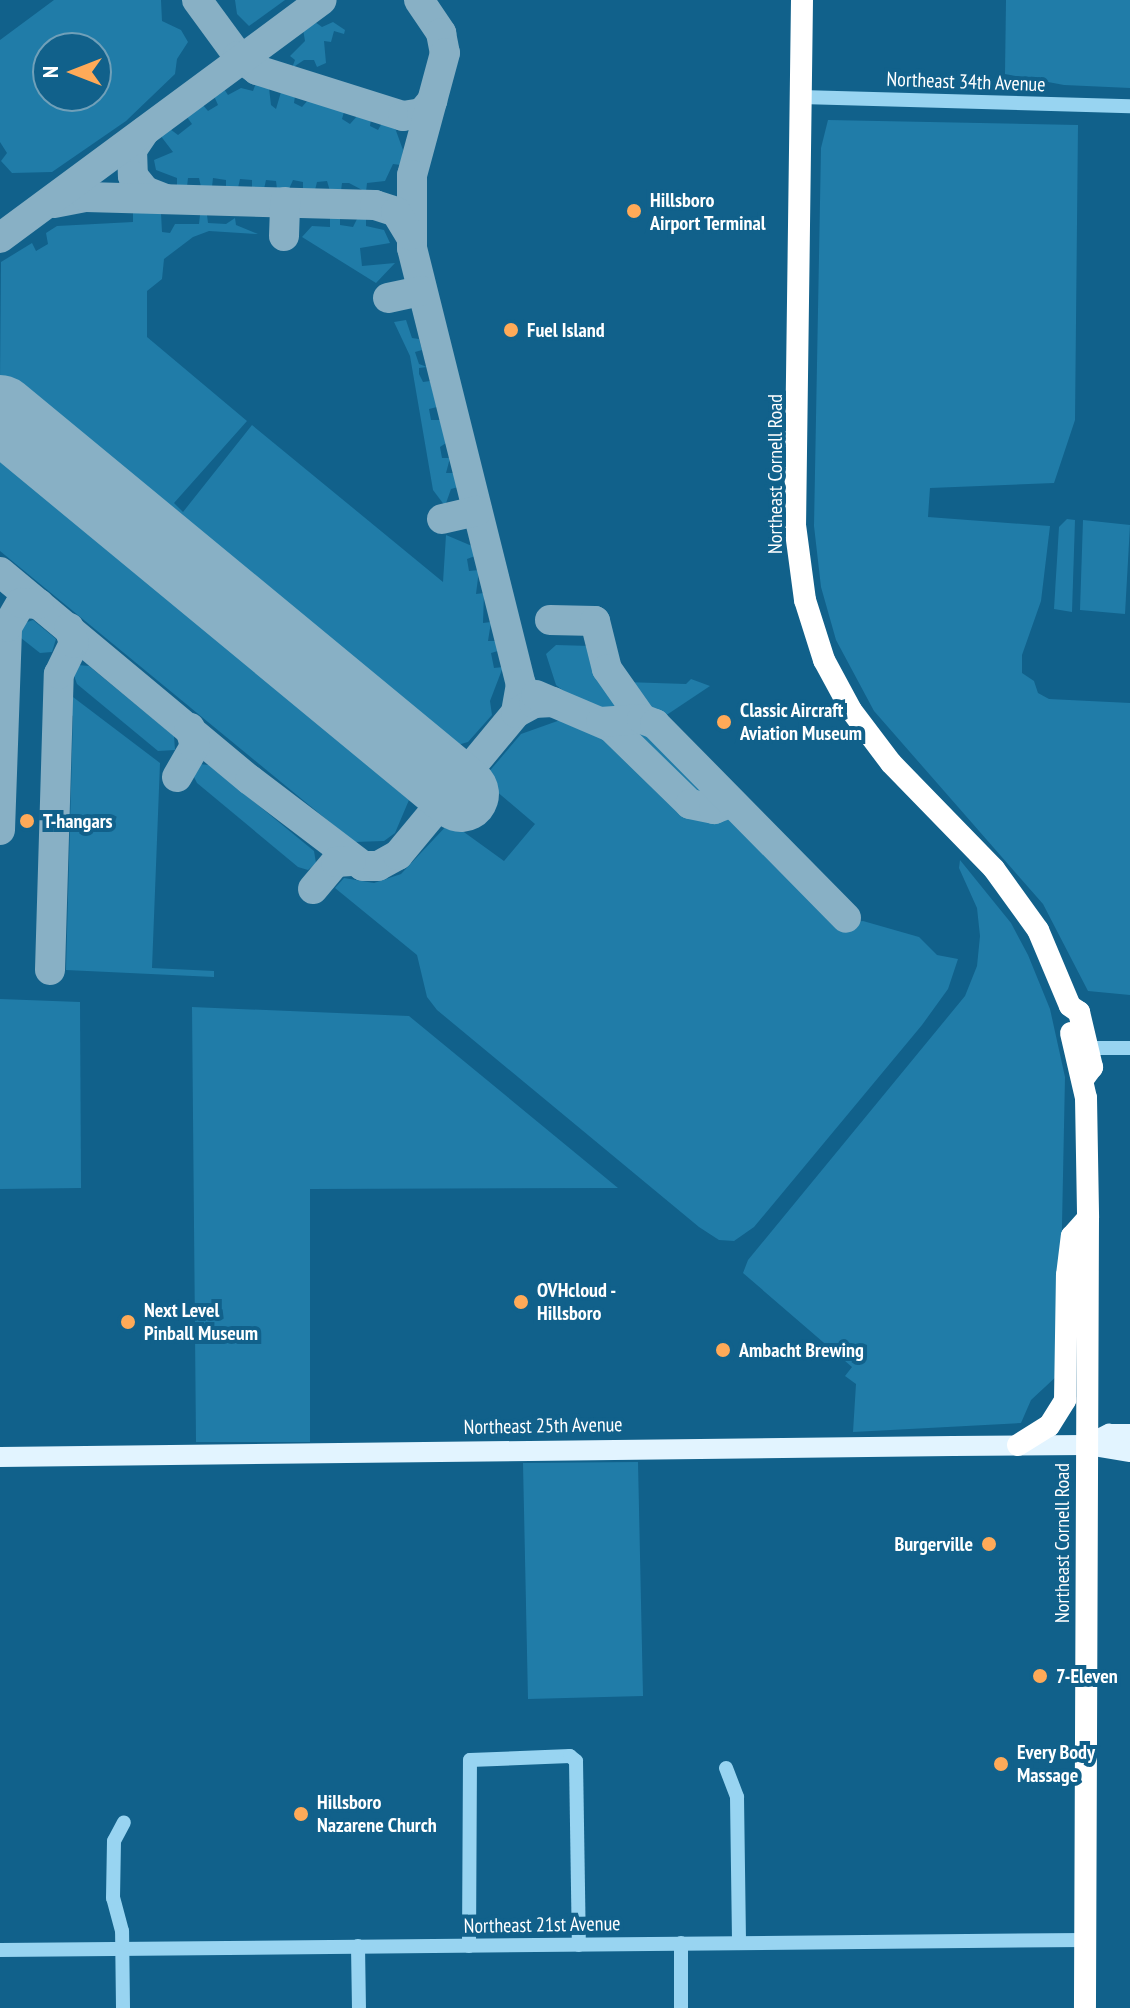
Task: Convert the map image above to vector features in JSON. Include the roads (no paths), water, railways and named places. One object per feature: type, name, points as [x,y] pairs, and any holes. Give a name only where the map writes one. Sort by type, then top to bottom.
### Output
[{"type":"highway","name":"Northeast Cornell Road","points":[[802,0],[795,525],[814,631],[851,710],[891,763],[973,845],[1025,910],[1048,949],[1070,1006],[1079,1012],[1092,1067],[1084,1078],[1088,1218],[1085,2008]]},
{"type":"highway","name":"Northeast Cornell Road","points":[[1070,1006],[1067,1017],[1076,1069],[1084,1078]]},
{"type":"highway","points":[[1018,1445],[1049,1426],[1065,1400],[1070,1249],[1072,1236],[1088,1218]]},
{"type":"main road","name":"Northeast 25th Avenue","points":[[1087,1445],[1109,1434],[1130,1434]]},
{"type":"main road","name":"Northeast 25th Avenue","points":[[0,1457],[1018,1445],[1087,1445],[1130,1452]]},
{"type":"street","name":"Northeast 34th Avenue","points":[[801,97],[1130,106]]},
{"type":"street","points":[[1088,1048],[1130,1048]]},
{"type":"street","points":[[469,1946],[469,1763],[476,1757],[570,1756],[576,1761],[579,1945]]},
{"type":"street","points":[[726,1768],[737,1797],[739,1943]]},
{"type":"street","points":[[123,2008],[122,1949],[113,1898],[114,1841],[124,1822]]},
{"type":"street","name":"Northeast 21st Avenue","points":[[0,1950],[1085,1940]]},
{"type":"street","points":[[681,1943],[681,2008]]},
{"type":"street","points":[[358,1946],[359,2008]]},
{"type":"place","name":"Hillsboro Airport Terminal","points":[[634,211]]},
{"type":"place","name":"Fuel Island","points":[[511,330]]},
{"type":"place","name":"Classic Aircraft Aviation Museum","points":[[724,722]]},
{"type":"place","name":"T-hangars","points":[[27,821]]},
{"type":"place","name":"OVHcloud - Hillsboro","points":[[521,1302]]},
{"type":"place","name":"Next Level Pinball Museum","points":[[128,1322]]},
{"type":"place","name":"Ambacht Brewing","points":[[723,1350]]},
{"type":"place","name":"Burgerville","points":[[989,1544]]},
{"type":"place","name":"7-Eleven","points":[[1040,1676]]},
{"type":"place","name":"Every Body Massage","points":[[1001,1764]]},
{"type":"place","name":"Hillsboro Nazarene Church","points":[[301,1814]]}]
